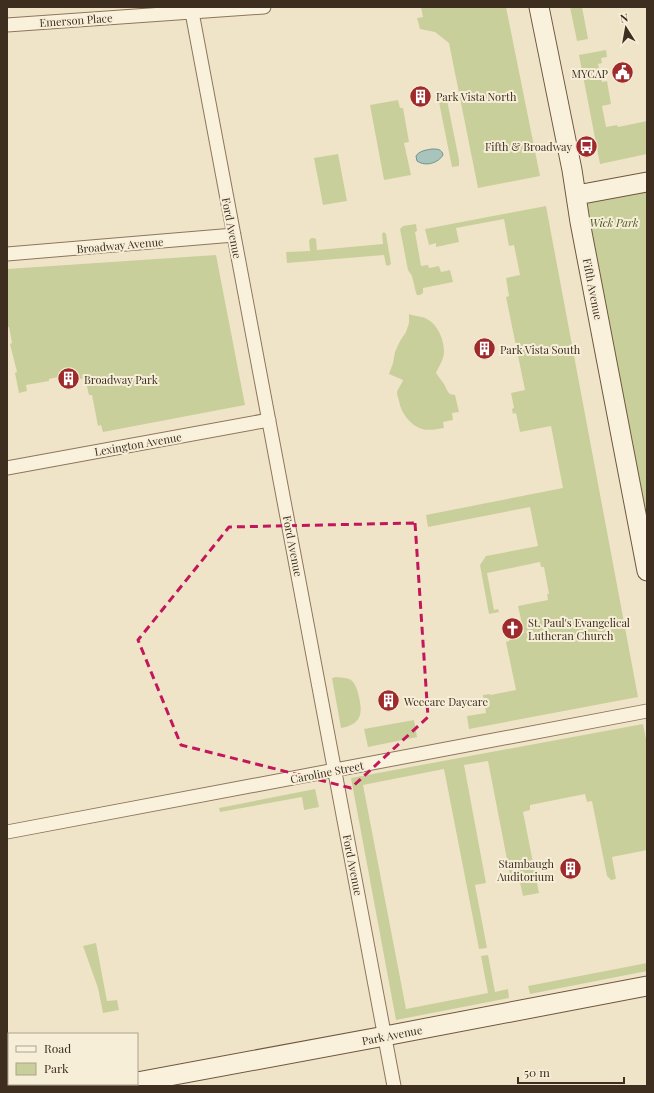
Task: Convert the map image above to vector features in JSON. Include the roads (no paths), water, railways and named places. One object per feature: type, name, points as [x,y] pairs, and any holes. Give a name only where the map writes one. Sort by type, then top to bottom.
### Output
[{"type":"street","name":"Emerson Place","points":[[7,25],[191,9],[264,7]]},
{"type":"street","name":"Fifth Avenue","points":[[539,7],[577,195],[647,571]]},
{"type":"street","name":"Ford Avenue","points":[[191,9],[394,1086]]},
{"type":"street","points":[[577,195],[647,182]]},
{"type":"street","name":"Broadway Avenue","points":[[7,254],[234,235]]},
{"type":"street","name":"Lexington Avenue","points":[[7,468],[269,420]]},
{"type":"street","name":"Caroline Street","points":[[7,832],[647,711]]},
{"type":"street","name":"Park Avenue","points":[[138,1082],[647,986]]},
{"type":"water","points":[[432,149],[440,150],[443,155],[441,158],[428,164],[417,161],[416,156],[419,153]]},
{"type":"place","name":"MYCAP","points":[[623,73]]},
{"type":"place","name":"Park Vista North","points":[[420,96]]},
{"type":"place","name":"Fifth & Broadway","points":[[587,146]]},
{"type":"place","name":"Park Vista South","points":[[484,349]]},
{"type":"place","name":"Broadway Park","points":[[68,379]]},
{"type":"place","name":"St. Paul's Evangelical Lutheran Church","points":[[512,628]]},
{"type":"place","name":"Weecare Daycare","points":[[388,701]]},
{"type":"place","name":"Stambaugh Auditorium","points":[[570,869]]},
{"type":"park label","name":"Wick Park","points":[[614,222]]}]
